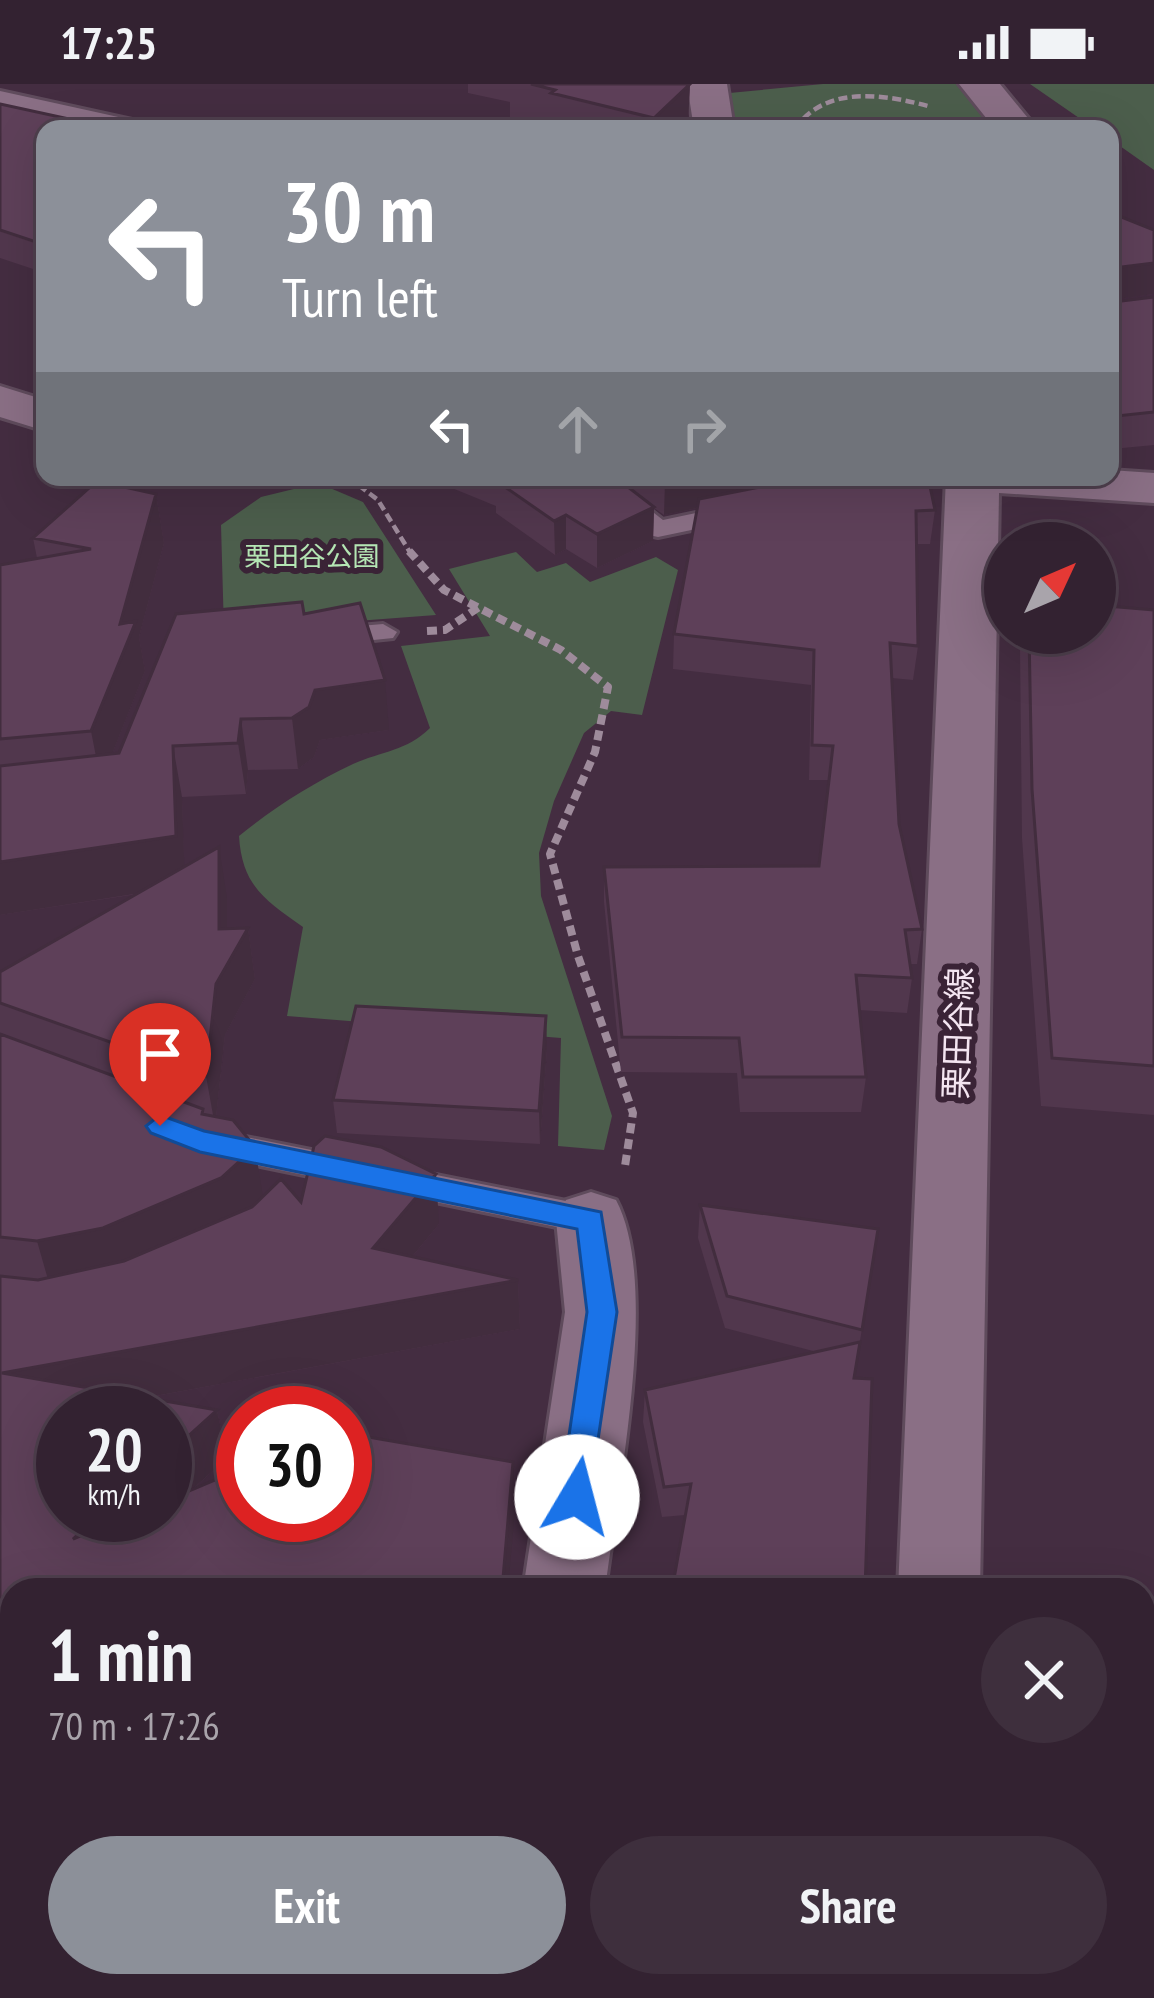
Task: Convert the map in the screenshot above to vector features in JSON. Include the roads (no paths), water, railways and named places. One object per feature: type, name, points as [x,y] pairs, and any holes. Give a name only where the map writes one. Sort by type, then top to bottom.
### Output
[{"type":"street","points":[[707,84],[713,120]]},
{"type":"street","points":[[979,84],[1009,120]]},
{"type":"street","points":[[0,103],[77,120]]},
{"type":"street","points":[[0,401],[36,413]]},
{"type":"street","name":"栗田谷線","points":[[939,1578],[971,486]]},
{"type":"street","points":[[1119,486],[1154,488]]},
{"type":"street","points":[[566,1578],[602,1312],[591,1220]]},
{"type":"lane","points":[[603,486],[658,529],[791,502],[778,486]]},
{"type":"lane","points":[[289,640],[383,632]]},
{"type":"lane","points":[[178,1133],[591,1220]]},
{"type":"lane","points":[[292,1196],[323,1166]]},
{"type":"park label","name":"栗田谷公園","points":[[312,556]]}]
